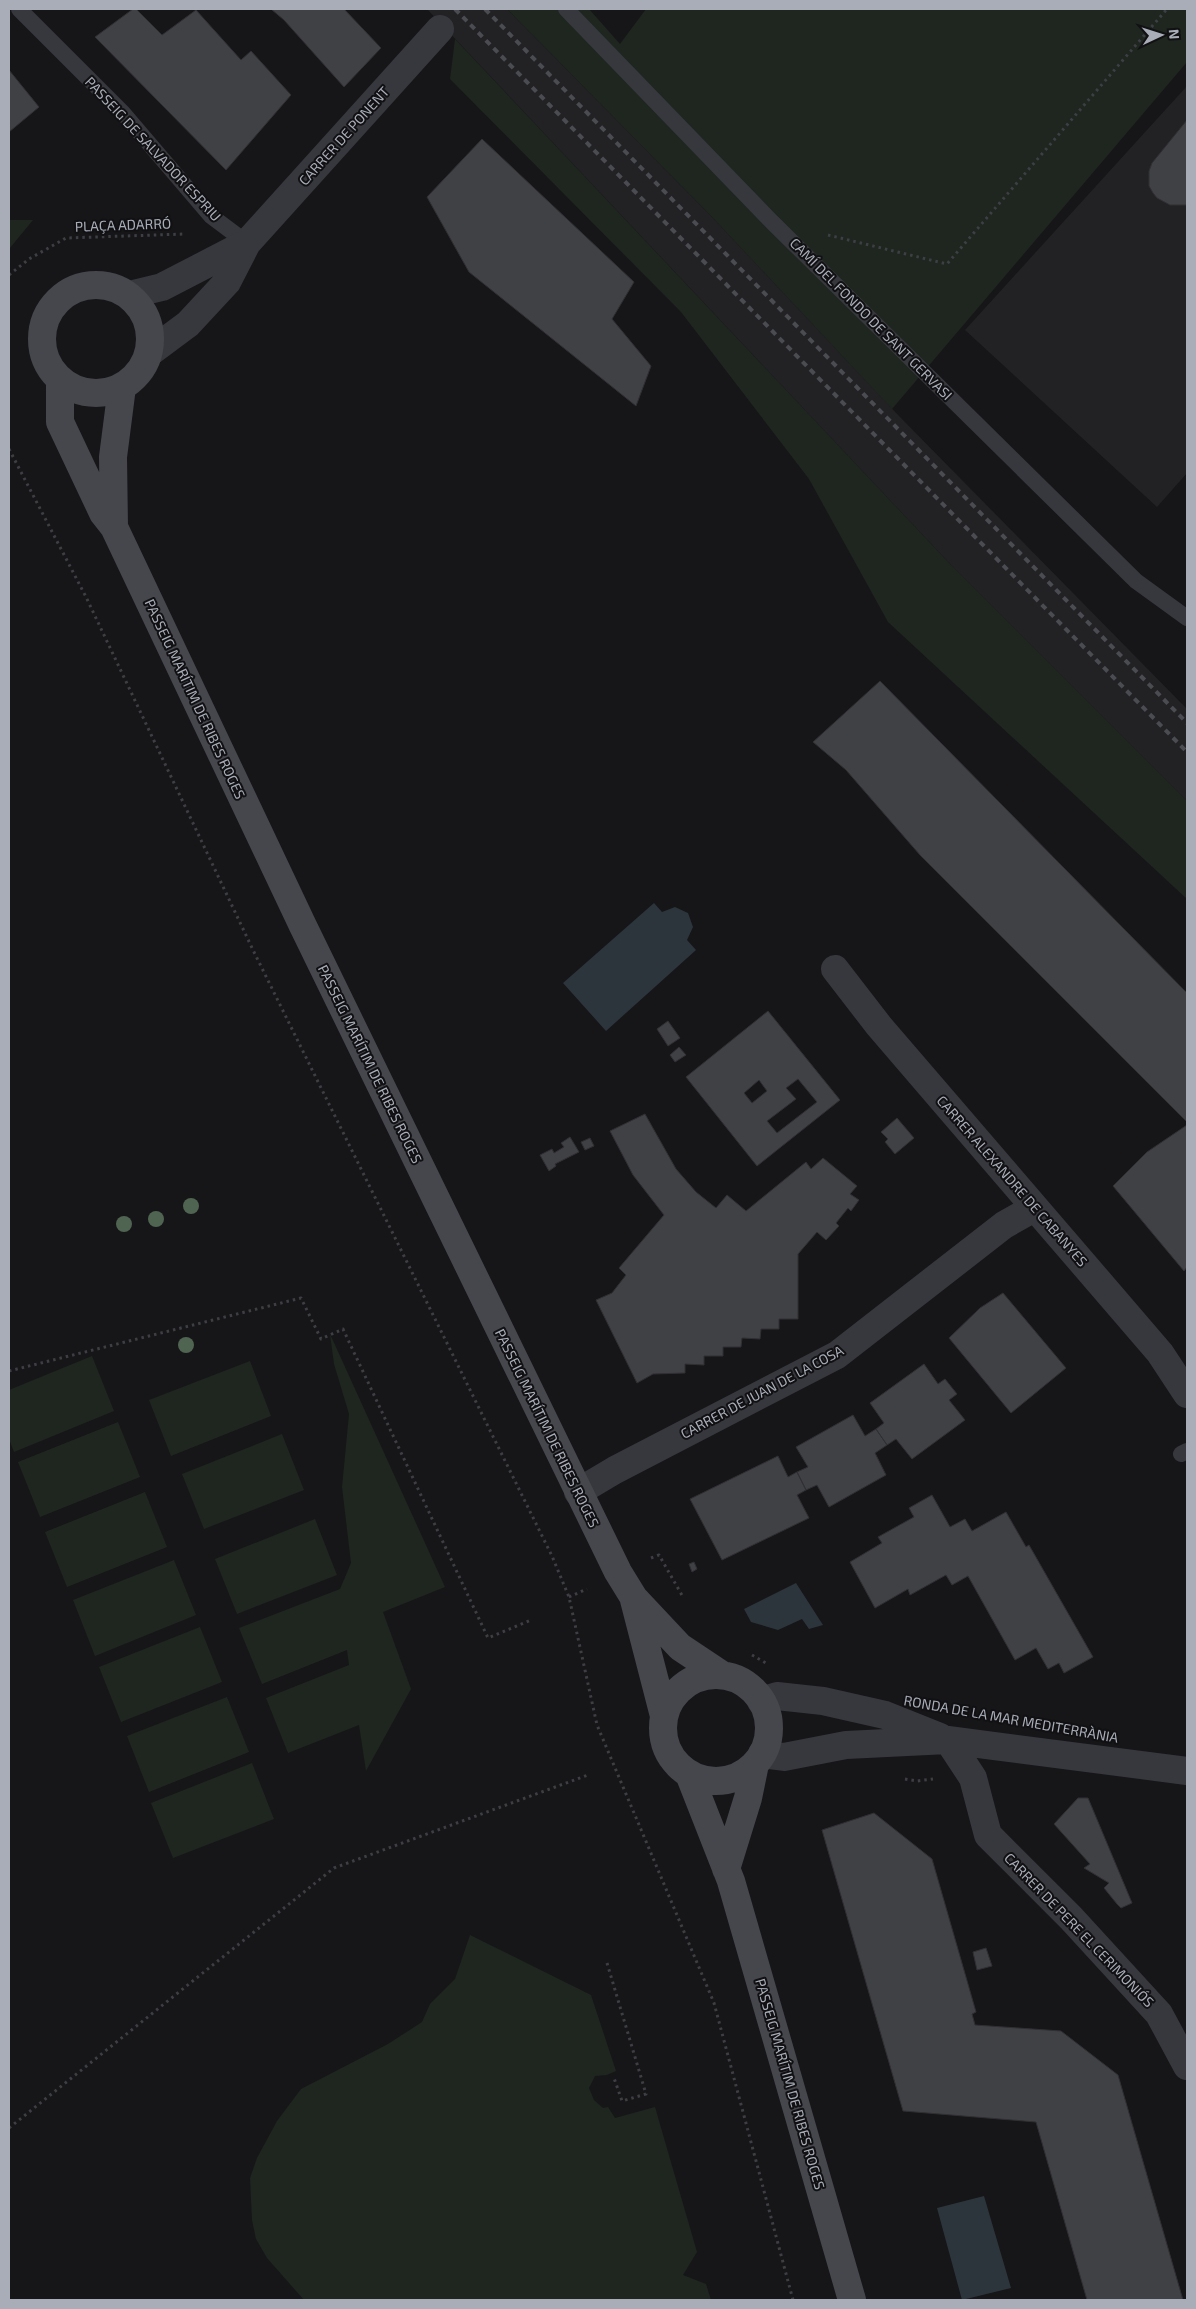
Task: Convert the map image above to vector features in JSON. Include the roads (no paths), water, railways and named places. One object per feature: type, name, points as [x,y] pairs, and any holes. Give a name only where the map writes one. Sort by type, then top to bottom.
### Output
[{"type":"street","name":"CARRER DE PONENT","points":[[148,353],[188,324],[227,282],[247,243],[440,29]]},
{"type":"street","name":"CARRER DE PONENT","points":[[128,295],[162,286],[247,243]]},
{"type":"street","points":[[88,285],[106,285],[128,295],[140,307],[148,321],[151,336],[148,353],[140,371],[122,387],[104,393],[74,389],[60,379],[49,364],[43,348],[44,327],[53,306],[67,293],[88,285]]},
{"type":"street","name":"PASSEIG MARÍTIM DE RIBES ROGES","points":[[60,379],[60,422],[102,513],[114,527],[307,935],[618,1572],[634,1598],[680,1647],[722,1675]]},
{"type":"street","name":"PASSEIG MARÍTIM DE RIBES ROGES","points":[[114,527],[112,457],[122,387]]},
{"type":"street","name":"CARRER ALEXANDRE DE CABANYES","points":[[835,969],[879,1026],[1160,1353],[1187,1394]]},
{"type":"street","name":"CARRER DE JUAN DE LA COSA","points":[[578,1492],[615,1470],[837,1355],[1004,1225],[1034,1208]]},
{"type":"street","name":"PASSEIG MARÍTIM DE RIBES ROGES","points":[[634,1598],[664,1716]]},
{"type":"street","name":"PASSEIG MARÍTIM DE RIBES ROGES","points":[[726,1869],[758,1759],[769,1730],[768,1717],[761,1701],[745,1684],[734,1678],[722,1675],[702,1676],[685,1685],[671,1699],[664,1716],[662,1734],[667,1750],[676,1764],[689,1774],[706,1781],[724,1781],[741,1775],[758,1759]]},
{"type":"street","name":"RONDA DE LA MAR MEDITERRÀNIA","points":[[761,1701],[777,1696],[823,1701],[885,1715],[948,1740]]},
{"type":"street","name":"RONDA DE LA MAR MEDITERRÀNIA","points":[[758,1759],[784,1757],[846,1745],[948,1740],[1187,1771]]},
{"type":"street","name":"CARRER DE PERE EL CERIMONIÓS","points":[[948,1740],[972,1778],[988,1836],[1072,1918],[1159,2014],[1187,2066]]},
{"type":"street","name":"PASSEIG MARÍTIM DE RIBES ROGES","points":[[689,1774],[726,1869],[852,2300]]},
{"type":"lane","name":"PASSEIG DE SALVADOR ESPRIU","points":[[19,9],[123,113],[211,216],[247,243]]},
{"type":"lane","name":"CAMÍ DEL FONDO DE SANT GERVASI","points":[[566,9],[772,222],[1136,581],[1187,618]]},
{"type":"railway","points":[[455,9],[1187,752]]},
{"type":"railway","points":[[485,9],[1187,723]]}]
